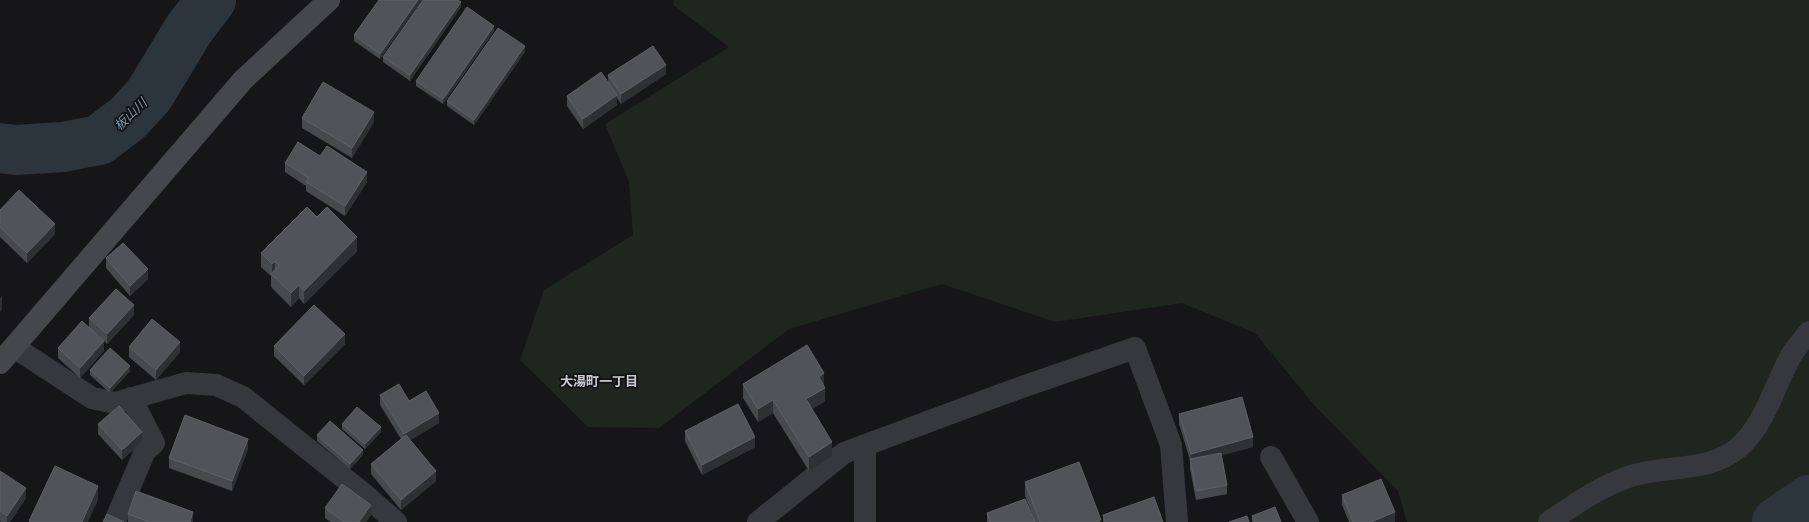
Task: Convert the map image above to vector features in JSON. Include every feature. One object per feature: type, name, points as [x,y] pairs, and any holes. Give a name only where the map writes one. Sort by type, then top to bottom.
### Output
[{"type":"street","points":[[329,0],[243,80],[7,355],[92,398],[115,403],[186,383],[216,385],[243,397],[364,494],[396,522]]},
{"type":"street","points":[[1549,522],[1607,485],[1629,476],[1657,470],[1697,466],[1720,460],[1739,447],[1756,426],[1793,353],[1809,332]]},
{"type":"street","points":[[758,522],[844,453],[1008,392],[1135,348],[1171,445],[1177,522]]},
{"type":"street","points":[[116,518],[146,451],[154,443],[131,398]]},
{"type":"street","points":[[865,445],[865,522]]},
{"type":"street","points":[[1271,457],[1308,522]]},
{"type":"shaded area","points":[[674,0],[1809,0],[1809,482],[1754,522],[1407,522],[1398,491],[1315,406],[1255,333],[1182,303],[1055,322],[942,284],[789,329],[659,428],[588,427],[520,360],[544,290],[633,235],[629,182],[605,124],[729,47],[673,5]]},
{"type":"building","points":[[379,0],[418,0],[380,54],[354,35]]},
{"type":"building","points":[[423,0],[458,0],[461,2],[410,75],[383,57]]},
{"type":"building","points":[[467,7],[494,26],[443,99],[416,81]]},
{"type":"building","points":[[498,28],[525,46],[474,120],[447,101]]},
{"type":"building","points":[[653,46],[666,65],[621,94],[608,75]]},
{"type":"building","points":[[601,72],[617,95],[583,119],[567,96]]},
{"type":"building","points":[[323,82],[374,112],[352,148],[302,118]]},
{"type":"building","points":[[298,142],[320,156],[327,146],[367,172],[345,206],[306,182],[309,178],[285,163]]},
{"type":"building","points":[[19,190],[55,224],[27,253],[0,227],[0,210]]},
{"type":"building","points":[[307,207],[317,217],[327,207],[357,237],[304,291],[299,285],[291,293],[271,274],[279,265],[275,262],[272,264],[261,253]]},
{"type":"building","points":[[123,243],[148,269],[130,286],[106,258]]},
{"type":"building","points":[[116,289],[134,305],[107,334],[89,318]]},
{"type":"building","points":[[314,305],[345,334],[304,376],[274,346]]},
{"type":"building","points":[[152,319],[180,342],[156,370],[129,347]]},
{"type":"building","points":[[82,321],[104,341],[80,368],[58,348]]},
{"type":"building","points":[[807,345],[824,373],[819,377],[825,388],[806,399],[832,442],[809,457],[773,400],[758,409],[743,384]]},
{"type":"building","points":[[110,348],[130,366],[110,388],[90,370]]},
{"type":"building","points":[[399,384],[409,401],[426,391],[439,413],[404,434],[380,395]]},
{"type":"building","points":[[1242,397],[1253,437],[1191,454],[1179,414]]},
{"type":"building","points":[[738,404],[755,437],[702,465],[685,431]]},
{"type":"building","points":[[119,406],[142,432],[122,450],[98,424]]},
{"type":"building","points":[[357,407],[381,427],[365,444],[342,424]]},
{"type":"building","points":[[185,415],[248,439],[232,481],[169,458]]},
{"type":"building","points":[[330,421],[363,450],[350,464],[317,435]]},
{"type":"building","points":[[406,435],[436,471],[401,500],[371,464]]},
{"type":"building","points":[[1221,453],[1227,485],[1196,491],[1190,459]]},
{"type":"building","points":[[1079,462],[1101,520],[1097,522],[1040,522],[1025,482]]},
{"type":"building","points":[[55,466],[98,486],[82,522],[29,521]]},
{"type":"building","points":[[0,471],[26,488],[7,516],[0,511]]},
{"type":"building","points":[[1381,479],[1395,512],[1371,522],[1353,522],[1342,495]]},
{"type":"building","points":[[342,484],[371,505],[359,522],[344,522],[325,508]]},
{"type":"building","points":[[136,491],[193,512],[190,522],[150,522],[128,514]]},
{"type":"building","points":[[1154,497],[1163,522],[1105,522],[1103,515]]},
{"type":"building","points":[[1025,499],[1035,522],[990,522],[987,513]]},
{"type":"building","points":[[1275,507],[1281,522],[1255,522],[1252,516]]},
{"type":"building","points":[[107,514],[124,522],[103,522]]},
{"type":"building","points":[[1247,516],[1249,522],[1229,522]]},
{"type":"waterway","name":"板山川","points":[[0,148],[16,150],[63,147],[99,140],[128,118],[149,95],[189,29],[211,0]]},
{"type":"waterway","points":[[1777,522],[1809,500]]},
{"type":"district","name":"大湯町一丁目","points":[[599,381]]}]
